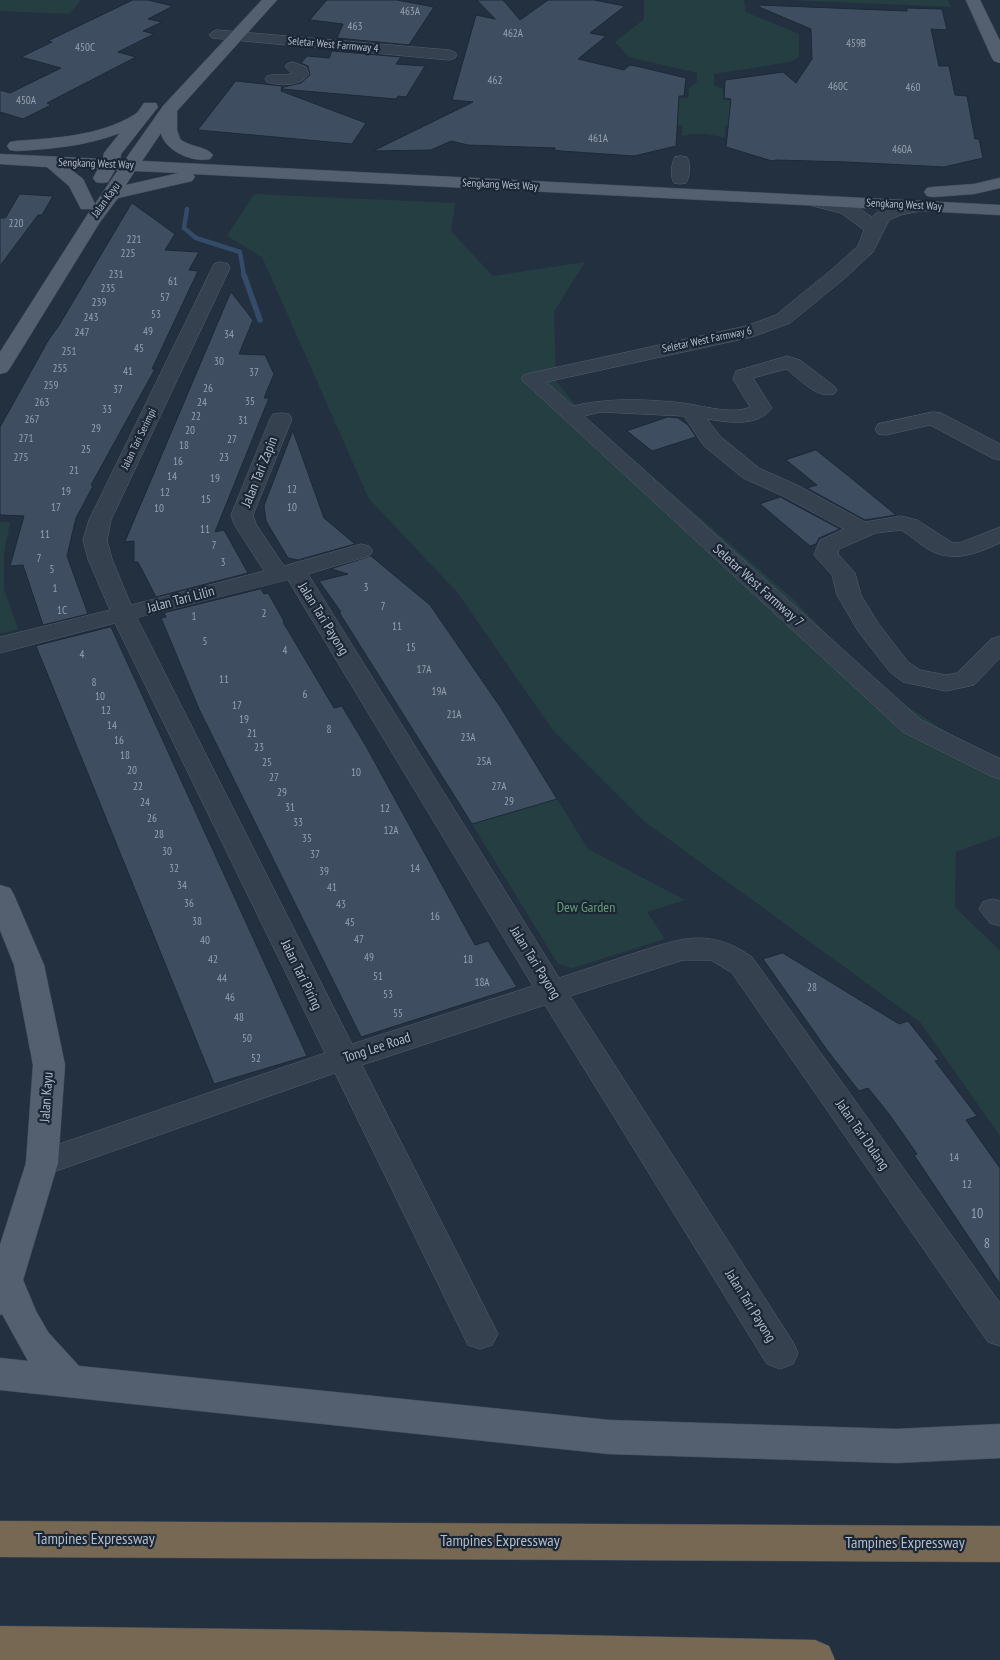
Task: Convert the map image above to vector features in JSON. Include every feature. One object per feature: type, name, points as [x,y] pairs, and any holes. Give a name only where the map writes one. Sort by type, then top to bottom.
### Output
[{"type":"highway","name":"Tampines Expressway","points":[[0,1539],[1000,1544]]},
{"type":"highway","points":[[0,1646],[325,1650],[815,1660]]},
{"type":"main road","name":"Jalan Kayu","points":[[0,368],[92,220],[169,110],[250,0]]},
{"type":"main road","name":"Jalan Kayu","points":[[234,24],[270,0]]},
{"type":"main road","points":[[972,0],[1000,58]]},
{"type":"main road","name":"Jalan Kayu","points":[[0,348],[75,229],[112,159],[139,118],[163,92]]},
{"type":"main road","points":[[169,110],[167,129],[169,136],[180,148],[204,155]]},
{"type":"main road","points":[[1,151],[97,137],[114,132],[139,118]]},
{"type":"main road","name":"Sengkang West Way","points":[[1,151],[112,159]]},
{"type":"main road","name":"Sengkang West Way","points":[[1,151],[52,162],[204,155],[680,170],[923,199],[954,208],[1000,210]]},
{"type":"main road","name":"Sengkang West Way","points":[[134,159],[271,171],[815,201],[1000,196]]},
{"type":"main road","points":[[52,162],[77,183],[87,205]]},
{"type":"main road","points":[[112,194],[192,176],[271,171]]},
{"type":"main road","points":[[923,199],[1000,183]]},
{"type":"main road","points":[[954,208],[1000,216]]},
{"type":"main road","name":"Jalan Kayu","points":[[1,898],[29,965],[49,1065],[42,1163],[3,1290]]},
{"type":"main road","points":[[3,1290],[41,1350],[71,1382]]},
{"type":"main road","points":[[0,1374],[609,1438],[896,1446],[1000,1441]]},
{"type":"street","name":"Seletar West Farmway 4","points":[[212,40],[234,24],[449,56]]},
{"type":"street","points":[[273,78],[284,80],[301,74],[300,70],[293,67]]},
{"type":"street","name":"Seletar West Farmway 6","points":[[531,379],[752,331],[783,319],[801,306],[866,248],[882,216],[923,199]]},
{"type":"street","points":[[815,201],[852,209],[862,216],[874,229]]},
{"type":"street","name":"Jalan Tari Serimpi","points":[[124,615],[100,559],[95,540],[100,520],[222,268]]},
{"type":"street","points":[[569,413],[608,406],[674,408],[736,417],[760,411],[761,408],[743,379],[743,375],[780,362],[793,364],[827,390]]},
{"type":"street","name":"Seletar West Farmway 7","points":[[531,379],[912,726],[1000,770]]},
{"type":"street","points":[[691,411],[712,441],[751,473],[791,491],[862,530]]},
{"type":"street","points":[[886,429],[933,418],[1000,453]]},
{"type":"street","name":"Jalan Tari Zapin","points":[[281,419],[242,515],[245,524],[286,573]]},
{"type":"street","points":[[1000,534],[960,550],[952,550],[937,544],[902,522],[862,530],[828,545],[826,555],[843,573],[849,595],[867,626],[899,667],[912,676],[946,682],[965,679],[1000,644]]},
{"type":"street","name":"Jalan Tari Lilin","points":[[0,645],[124,615],[361,552]]},
{"type":"street","name":"Jalan Tari Payong","points":[[286,573],[780,1353]]},
{"type":"street","name":"Jalan Tari Piring","points":[[124,615],[342,1059],[480,1334]]},
{"type":"street","name":"Tong Lee Road","points":[[42,1163],[342,1059],[682,949],[699,947],[715,949]]},
{"type":"street","name":"Jalan Tari Dulang","points":[[715,949],[729,955],[742,965],[1000,1331]]},
{"type":"green space","points":[[0,0],[81,0],[70,14],[0,11]]},
{"type":"green space","points":[[644,0],[744,0],[746,12],[799,34],[799,57],[790,62],[714,74],[714,85],[723,89],[723,100],[843,104],[809,129],[725,126],[725,138],[704,134],[682,136],[682,125],[562,120],[574,94],[688,98],[689,88],[697,82],[697,73],[629,57],[615,42],[644,19]]},
{"type":"green space","points":[[788,0],[948,0],[951,7],[931,6]]},
{"type":"green space","points":[[254,194],[455,203],[451,231],[493,276],[585,262],[554,312],[556,381],[586,418],[793,599],[872,680],[895,698],[960,741],[1000,757],[1000,836],[956,852],[955,907],[1000,951],[1000,1136],[920,1022],[645,822],[552,729],[457,592],[369,499],[262,257],[227,236]]},
{"type":"green space","points":[[0,522],[10,522],[4,554],[4,589],[18,629],[0,634]]},
{"type":"green space","name":"Dew Garden","points":[[557,799],[588,849],[685,900],[647,912],[665,939],[573,968],[558,964],[472,824]]},
{"type":"building","points":[[133,0],[148,0],[173,6],[148,19],[162,22],[143,31],[154,34],[118,52],[136,57],[47,103],[51,105],[23,119],[0,112],[0,90],[10,93],[61,68],[21,57],[52,42],[48,41]]},
{"type":"building","points":[[327,0],[397,0],[434,7],[409,45],[337,38],[343,24],[310,20]]},
{"type":"building","points":[[477,0],[503,0],[520,20],[548,0],[594,0],[625,6],[590,33],[606,36],[578,59],[624,70],[630,65],[636,66],[686,78],[684,96],[679,96],[676,146],[634,156],[561,151],[554,150],[555,148],[468,145],[451,141],[431,150],[373,151],[473,102],[452,100],[476,15],[495,19]]},
{"type":"building","points":[[759,5],[907,11],[907,8],[942,9],[947,30],[931,29],[939,66],[949,66],[955,95],[967,96],[975,139],[979,139],[983,158],[944,167],[847,162],[772,161],[726,147],[731,99],[724,98],[725,80],[783,72],[796,83],[812,59],[811,29],[759,7]]},
{"type":"building","points":[[332,51],[401,57],[396,64],[425,66],[406,97],[398,96],[396,99],[282,89],[301,83],[310,75],[308,66],[301,63],[307,56],[329,58]]},
{"type":"building","points":[[236,81],[282,86],[281,91],[366,123],[352,144],[198,130]]},
{"type":"building","points":[[20,194],[53,196],[42,215],[38,215],[0,266],[0,218],[5,218]]},
{"type":"building","points":[[132,203],[175,234],[165,250],[199,252],[189,270],[198,271],[152,369],[155,369],[91,485],[93,486],[76,518],[67,556],[88,614],[43,625],[23,565],[10,566],[24,516],[0,515],[0,427],[49,339]]},
{"type":"building","points":[[231,292],[253,320],[239,354],[265,355],[274,374],[264,398],[269,398],[215,532],[224,530],[248,573],[156,597],[138,562],[134,562],[134,541],[125,542]]},
{"type":"building","points":[[668,417],[678,418],[688,425],[696,437],[652,451],[627,431]]},
{"type":"building","points":[[293,431],[324,518],[355,544],[298,560],[288,558],[266,521],[264,506]]},
{"type":"building","points":[[816,450],[896,515],[865,520],[807,488],[817,485],[786,460]]},
{"type":"building","points":[[781,497],[840,529],[819,538],[816,544],[810,546],[760,504]]},
{"type":"building","points":[[371,556],[430,605],[501,708],[557,799],[472,824],[339,612],[341,612],[319,581],[348,574],[331,569]]},
{"type":"building","points":[[261,589],[264,594],[268,593],[334,708],[342,706],[475,945],[488,941],[517,987],[361,1037],[199,709],[161,618],[166,617],[164,613]]},
{"type":"building","points":[[111,627],[307,1056],[214,1084],[36,646]]},
{"type":"building","points":[[783,953],[899,1024],[908,1021],[939,1060],[935,1061],[977,1116],[966,1120],[1000,1168],[1000,1284],[914,1155],[917,1154],[889,1114],[868,1088],[859,1091],[827,1050],[763,959]]},
{"type":"waterway","points":[[187,209],[184,228],[196,238],[240,252],[244,276]]},
{"type":"waterway","points":[[244,275],[260,320]]}]
